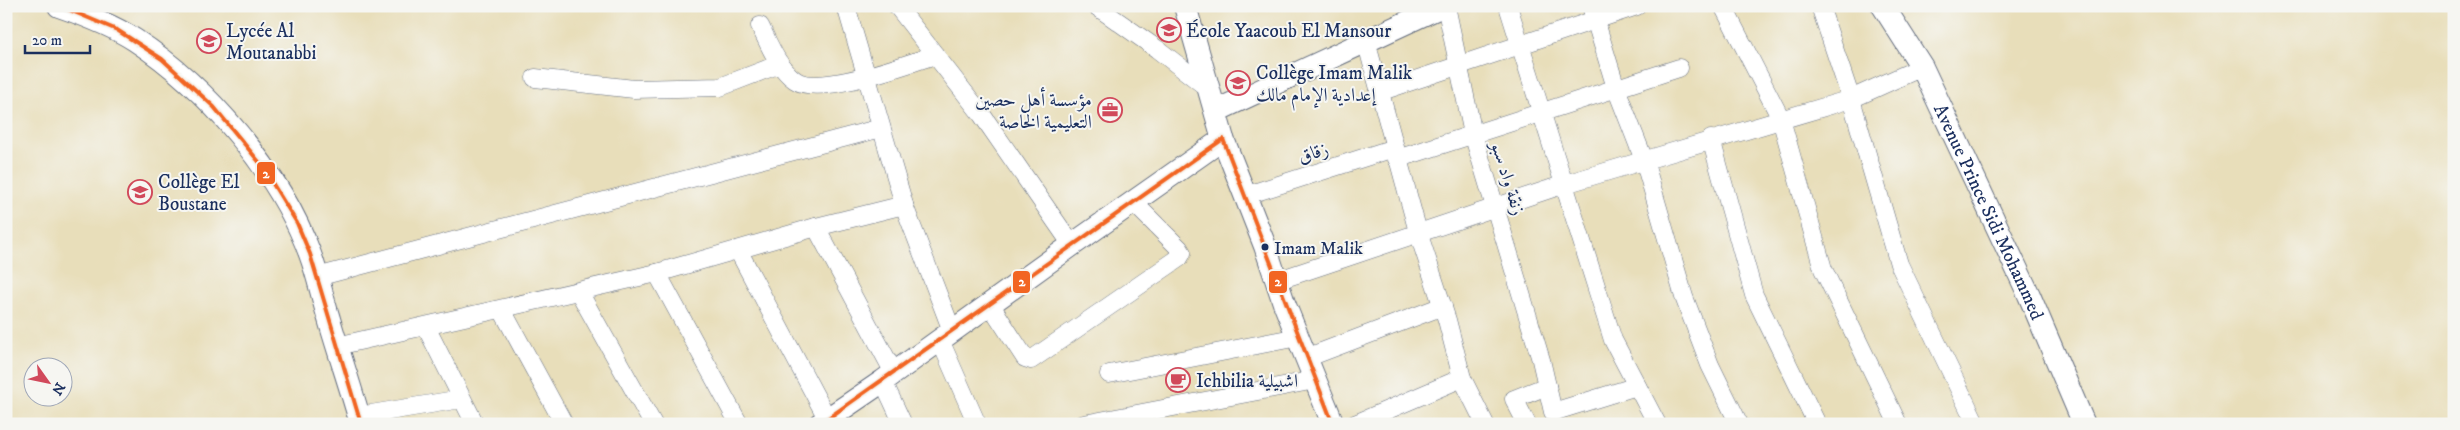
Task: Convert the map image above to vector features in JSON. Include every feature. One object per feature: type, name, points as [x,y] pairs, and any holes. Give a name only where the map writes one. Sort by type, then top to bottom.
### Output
[{"type":"street","points":[[59,6],[103,23],[134,39],[164,61],[237,132],[290,209],[310,253],[360,420],[461,399]]},
{"type":"street","points":[[846,6],[904,205],[946,336],[977,424]]},
{"type":"street","points":[[897,6],[982,115],[1072,245]]},
{"type":"street","points":[[1096,6],[1209,89]]},
{"type":"street","points":[[1185,6],[1224,139],[1244,196],[1333,424]]},
{"type":"street","points":[[1216,111],[1442,6]]},
{"type":"street","name":"زنقة واد سبو","points":[[1446,6],[1457,66],[1473,134],[1541,360],[1553,412],[1637,386]]},
{"type":"street","points":[[1508,6],[1540,113],[1565,184],[1613,340],[1657,424]]},
{"type":"street","points":[[1380,92],[1521,45],[1593,13],[1637,6]]},
{"type":"street","points":[[1723,6],[1781,119],[1823,269],[1898,424]]},
{"type":"street","points":[[1820,6],[1851,99],[1899,264],[1976,424]]},
{"type":"street","name":"Avenue Prince Sidi Mohammed","points":[[1883,6],[1922,67],[2029,296],[2084,424]]},
{"type":"street","points":[[1593,13],[1616,88],[1644,160],[1684,297],[1710,365],[1739,424]]},
{"type":"street","points":[[760,26],[780,64],[794,80],[811,86],[825,85],[867,75],[935,56]]},
{"type":"street","points":[[1366,41],[1418,232],[1443,306],[1462,378],[1485,424]]},
{"type":"street","points":[[535,78],[634,89],[720,87],[780,64]]},
{"type":"street","points":[[1276,281],[1565,184],[1711,139],[1851,99],[1922,67]]},
{"type":"street","name":"زقاق","points":[[1244,196],[1473,134],[1679,68]]},
{"type":"street","points":[[317,277],[881,128]]},
{"type":"street","points":[[738,250],[823,421],[889,377],[1072,245],[1224,139]]},
{"type":"street","points":[[1711,139],[1754,295],[1817,424]]},
{"type":"street","points":[[990,304],[1026,359],[1031,360],[1177,260],[1182,254],[1179,248],[1134,202]]},
{"type":"street","points":[[337,346],[502,310],[657,273],[816,227],[904,205]]},
{"type":"street","points":[[816,227],[889,377],[902,424]]},
{"type":"street","points":[[657,273],[739,424]]},
{"type":"street","points":[[579,292],[653,424]]},
{"type":"street","points":[[1306,358],[1443,306]]},
{"type":"street","points":[[502,310],[564,424]]},
{"type":"street","points":[[426,327],[475,424]]},
{"type":"street","points":[[1109,374],[1298,337]]},
{"type":"street","points":[[1355,424],[1462,378]]},
{"type":"street","points":[[1084,424],[1315,380]]},
{"type":"street","points":[[1527,424],[1514,398],[1547,386]]},
{"type":"transit line","name":"2","points":[[60,6],[117,30],[162,59],[214,107],[260,163],[297,223],[310,254],[361,424]]},
{"type":"transit line","name":"2","points":[[1223,139],[1333,424]]},
{"type":"transit line","name":"2","points":[[820,424],[1223,139]]},
{"type":"place","name":"École Yaacoub El Mansour","points":[[1169,30]]},
{"type":"place","name":"Lycée Al Moutanabbi","points":[[209,41]]},
{"type":"place","name":"Collège Imam Malik إعدادية الإمام مالك","points":[[1238,83]]},
{"type":"place","name":"مؤسسة أهل حصين التعليمية الخاصة","points":[[1110,110]]},
{"type":"place","name":"Collège El Boustane","points":[[140,192]]},
{"type":"place","name":"Imam Malik","points":[[1265,247]]},
{"type":"place","name":"Ichbilia اشبيلية","points":[[1178,380]]}]
